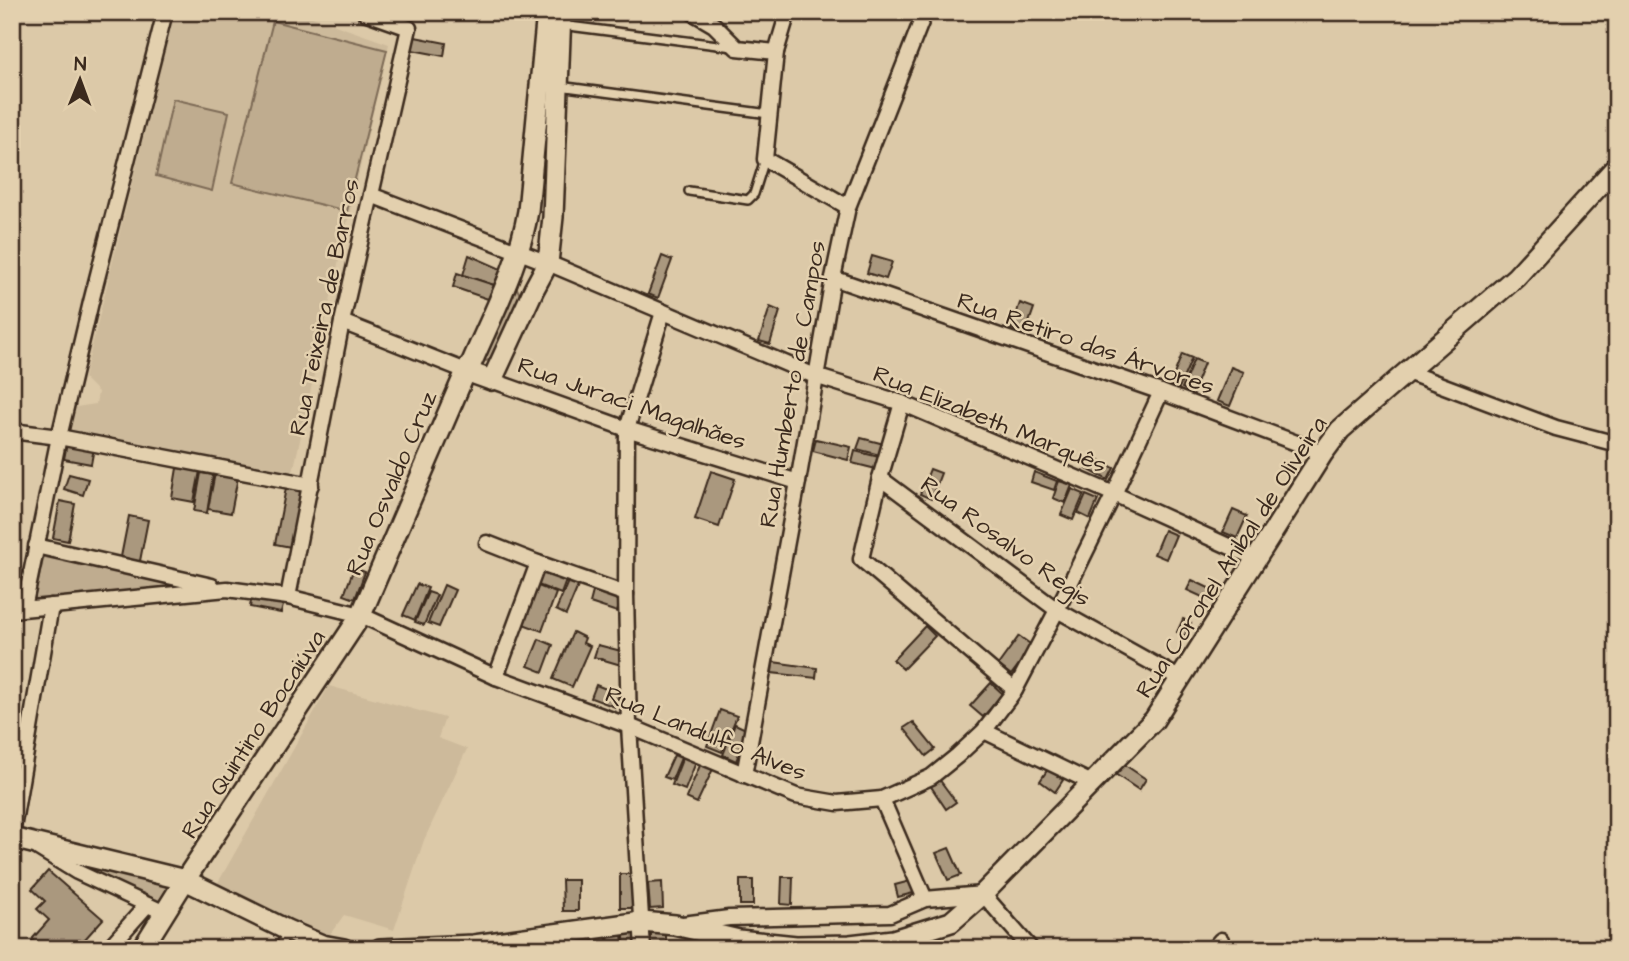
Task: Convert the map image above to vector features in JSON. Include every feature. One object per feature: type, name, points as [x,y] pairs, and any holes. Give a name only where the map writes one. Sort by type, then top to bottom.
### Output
[{"type":"street","points":[[165,12],[91,302],[36,546],[18,609],[227,589]]},
{"type":"street","name":"Rua Teixeira de Barros","points":[[288,597],[342,323],[409,28],[363,12]]},
{"type":"street","points":[[692,12],[714,26],[737,48],[776,52]]},
{"type":"street","points":[[788,12],[776,52],[765,159],[848,206]]},
{"type":"street","name":"Rua Humberto de Campos","points":[[744,775],[848,206],[925,12]]},
{"type":"street","points":[[342,323],[494,375],[548,263],[553,217],[559,86],[556,16]]},
{"type":"street","name":"Rua Osvaldo Cruz","points":[[361,615],[522,244],[556,16]]},
{"type":"street","name":"Rua Coronel Anibal de Oliveira","points":[[380,949],[475,947],[642,922],[675,925],[740,944],[850,945],[893,940],[951,922],[983,894],[1154,720],[1340,430],[1516,277],[1617,166]]},
{"type":"street","name":"Rua Elizabeth Marquês","points":[[371,195],[548,263],[815,376],[902,403],[1257,559]]},
{"type":"street","points":[[509,277],[534,289]]},
{"type":"street","name":"Rua Retiro das Árvores","points":[[833,278],[1324,453]]},
{"type":"street","points":[[643,949],[629,726],[626,594],[627,429],[663,312]]},
{"type":"street","points":[[1407,372],[1556,428],[1617,444]]},
{"type":"street","name":"Rua Juraci Magalhães","points":[[494,375],[627,429],[798,482]]},
{"type":"street","name":"Rua Landulfo Alves","points":[[227,589],[288,597],[361,615],[496,677],[629,726],[796,796],[837,803],[882,799],[931,777],[957,756],[984,731],[1015,690],[1057,610],[1161,393]]},
{"type":"street","points":[[902,403],[860,559],[1015,690]]},
{"type":"street","points":[[12,431],[311,485]]},
{"type":"street","name":"Rua Rosalvo Regis","points":[[880,478],[1057,610],[1181,679]]},
{"type":"street","points":[[487,543],[626,594]]},
{"type":"street","points":[[36,546],[227,589]]},
{"type":"street","points":[[496,677],[538,563]]},
{"type":"street","points":[[18,838],[51,606]]},
{"type":"street","name":"Rua Quintino Bocaiúva","points":[[142,949],[361,615]]},
{"type":"street","points":[[984,731],[1092,783]]},
{"type":"street","points":[[882,799],[925,899]]},
{"type":"street","points":[[18,838],[185,880],[287,930],[322,945],[344,949]]},
{"type":"street","points":[[18,838],[76,872],[166,913]]},
{"type":"street","points":[[983,894],[1031,949]]},
{"type":"street","name":"Rua Coronel Anibal de Oliveira","points":[[675,925],[729,918],[890,914],[925,899],[983,894]]},
{"type":"street","points":[[108,949],[147,905]]},
{"type":"lane","points":[[556,16],[737,48]]},
{"type":"lane","points":[[559,86],[770,114]]},
{"type":"lane","points":[[689,191],[748,200],[754,194],[765,159]]},
{"type":"lane","points":[[279,949],[287,930]]},
{"type":"shaded area","points":[[174,12],[298,12],[389,44],[292,477],[69,435],[76,407],[96,404],[98,392],[84,378]]},
{"type":"shaded area","points":[[273,21],[387,50],[347,211],[232,183]]},
{"type":"shaded area","points":[[173,99],[229,112],[212,191],[156,176]]},
{"type":"shaded area","points":[[515,284],[521,297],[495,357],[479,362]]},
{"type":"shaded area","points":[[44,555],[190,587],[33,603]]},
{"type":"shaded area","points":[[329,686],[445,718],[438,738],[467,749],[424,840],[394,930],[344,915],[325,941],[215,888]]},
{"type":"shaded area","points":[[55,856],[164,883],[167,889],[159,902],[136,897]]},
{"type":"building","points":[[415,37],[446,43],[444,56],[412,50]]},
{"type":"building","points":[[469,255],[501,269],[494,285],[463,275]]},
{"type":"building","points":[[662,256],[672,260],[658,298],[648,294]]},
{"type":"building","points":[[872,256],[892,262],[886,279],[867,273]]},
{"type":"building","points":[[457,273],[494,285],[488,299],[453,287]]},
{"type":"building","points":[[1020,303],[1034,308],[1025,334],[1011,329]]},
{"type":"building","points":[[770,307],[780,311],[770,344],[759,341]]},
{"type":"building","points":[[1182,354],[1192,358],[1179,388],[1170,385]]},
{"type":"building","points":[[1194,359],[1204,363],[1192,393],[1182,388]]},
{"type":"building","points":[[1231,367],[1244,372],[1230,406],[1217,401]]},
{"type":"building","points":[[861,438],[884,444],[880,455],[857,449]]},
{"type":"building","points":[[816,439],[851,447],[848,460],[813,451]]},
{"type":"building","points":[[67,443],[94,448],[91,464],[64,459]]},
{"type":"building","points":[[855,451],[879,457],[876,469],[852,463]]},
{"type":"building","points":[[1093,457],[1114,468],[1108,480],[1087,469]]},
{"type":"building","points":[[177,468],[200,471],[194,502],[172,498]]},
{"type":"building","points":[[930,469],[941,473],[931,499],[920,494]]},
{"type":"building","points":[[711,471],[735,479],[719,527],[695,519]]},
{"type":"building","points":[[1034,472],[1057,481],[1054,490],[1031,482]]},
{"type":"building","points":[[201,473],[213,475],[207,513],[194,511]]},
{"type":"building","points":[[215,473],[238,477],[231,513],[208,509]]},
{"type":"building","points":[[69,474],[88,479],[83,495],[64,489]]},
{"type":"building","points":[[1059,481],[1072,485],[1065,503],[1053,498]]},
{"type":"building","points":[[286,488],[302,491],[291,547],[275,544]]},
{"type":"building","points":[[1072,489],[1084,494],[1073,520],[1061,515]]},
{"type":"building","points":[[1086,495],[1098,500],[1090,519],[1078,513]]},
{"type":"building","points":[[60,501],[75,504],[68,541],[53,538]]},
{"type":"building","points":[[1233,510],[1247,516],[1237,538],[1223,532]]},
{"type":"building","points":[[129,516],[148,520],[139,566],[120,562]]},
{"type":"building","points":[[1164,530],[1176,535],[1166,559],[1154,554]]},
{"type":"building","points":[[354,568],[365,572],[355,599],[344,595]]},
{"type":"building","points":[[544,569],[567,578],[561,594],[538,585]]},
{"type":"building","points":[[569,579],[579,584],[566,615],[556,610]]},
{"type":"building","points":[[1192,580],[1215,591],[1211,601],[1187,590]]},
{"type":"building","points":[[417,584],[428,588],[415,620],[403,615]]},
{"type":"building","points":[[444,585],[455,590],[439,627],[428,623]]},
{"type":"building","points":[[538,586],[556,593],[542,631],[523,624]]},
{"type":"building","points":[[594,588],[622,595],[617,612],[590,603]]},
{"type":"building","points":[[428,592],[437,595],[424,625],[415,622]]},
{"type":"building","points":[[252,595],[284,602],[281,613],[250,607]]},
{"type":"building","points":[[1183,619],[1191,623],[1185,636],[1177,632]]},
{"type":"building","points":[[925,626],[935,636],[903,669],[893,660]]},
{"type":"building","points":[[573,632],[585,638],[583,643],[590,646],[572,687],[553,679]]},
{"type":"building","points":[[1019,636],[1033,646],[1011,675],[998,665]]},
{"type":"building","points":[[539,639],[553,645],[543,672],[528,666]]},
{"type":"building","points":[[598,645],[625,652],[621,665],[594,657]]},
{"type":"building","points":[[773,662],[817,668],[816,678],[772,673]]},
{"type":"building","points":[[991,683],[1003,694],[983,717],[970,706]]},
{"type":"building","points":[[596,685],[619,694],[615,707],[591,698]]},
{"type":"building","points":[[720,710],[737,716],[722,752],[707,746]]},
{"type":"building","points":[[913,722],[935,749],[926,756],[904,728]]},
{"type":"building","points":[[735,724],[748,730],[736,761],[723,755]]},
{"type":"building","points":[[674,755],[681,758],[672,780],[664,777]]},
{"type":"building","points":[[683,757],[696,762],[685,790],[672,785]]},
{"type":"building","points":[[701,763],[713,769],[697,803],[686,798]]},
{"type":"building","points":[[1122,763],[1146,779],[1139,790],[1115,774]]},
{"type":"building","points":[[1048,769],[1063,780],[1055,792],[1040,781]]},
{"type":"building","points":[[939,779],[956,802],[946,809],[930,785]]},
{"type":"building","points":[[949,848],[961,875],[948,880],[936,853]]},
{"type":"building","points":[[48,871],[103,919],[76,949],[31,949],[33,938],[49,920],[37,909],[45,901],[32,889]]},
{"type":"building","points":[[620,874],[633,874],[634,908],[620,908]]},
{"type":"building","points":[[782,877],[793,877],[792,905],[781,904]]},
{"type":"building","points":[[562,880],[578,880],[578,911],[563,911]]},
{"type":"building","points":[[740,880],[753,880],[753,905],[740,905]]},
{"type":"building","points":[[914,880],[917,892],[898,897],[895,885]]},
{"type":"building","points":[[662,882],[663,908],[650,909],[648,883]]},
{"type":"building","points":[[606,931],[608,949],[594,949],[592,933]]},
{"type":"building","points":[[622,931],[623,949],[609,949],[608,932]]},
{"type":"building","points":[[651,932],[666,932],[666,949],[651,949]]},
{"type":"building","points":[[624,934],[637,934],[637,949],[624,949]]}]
